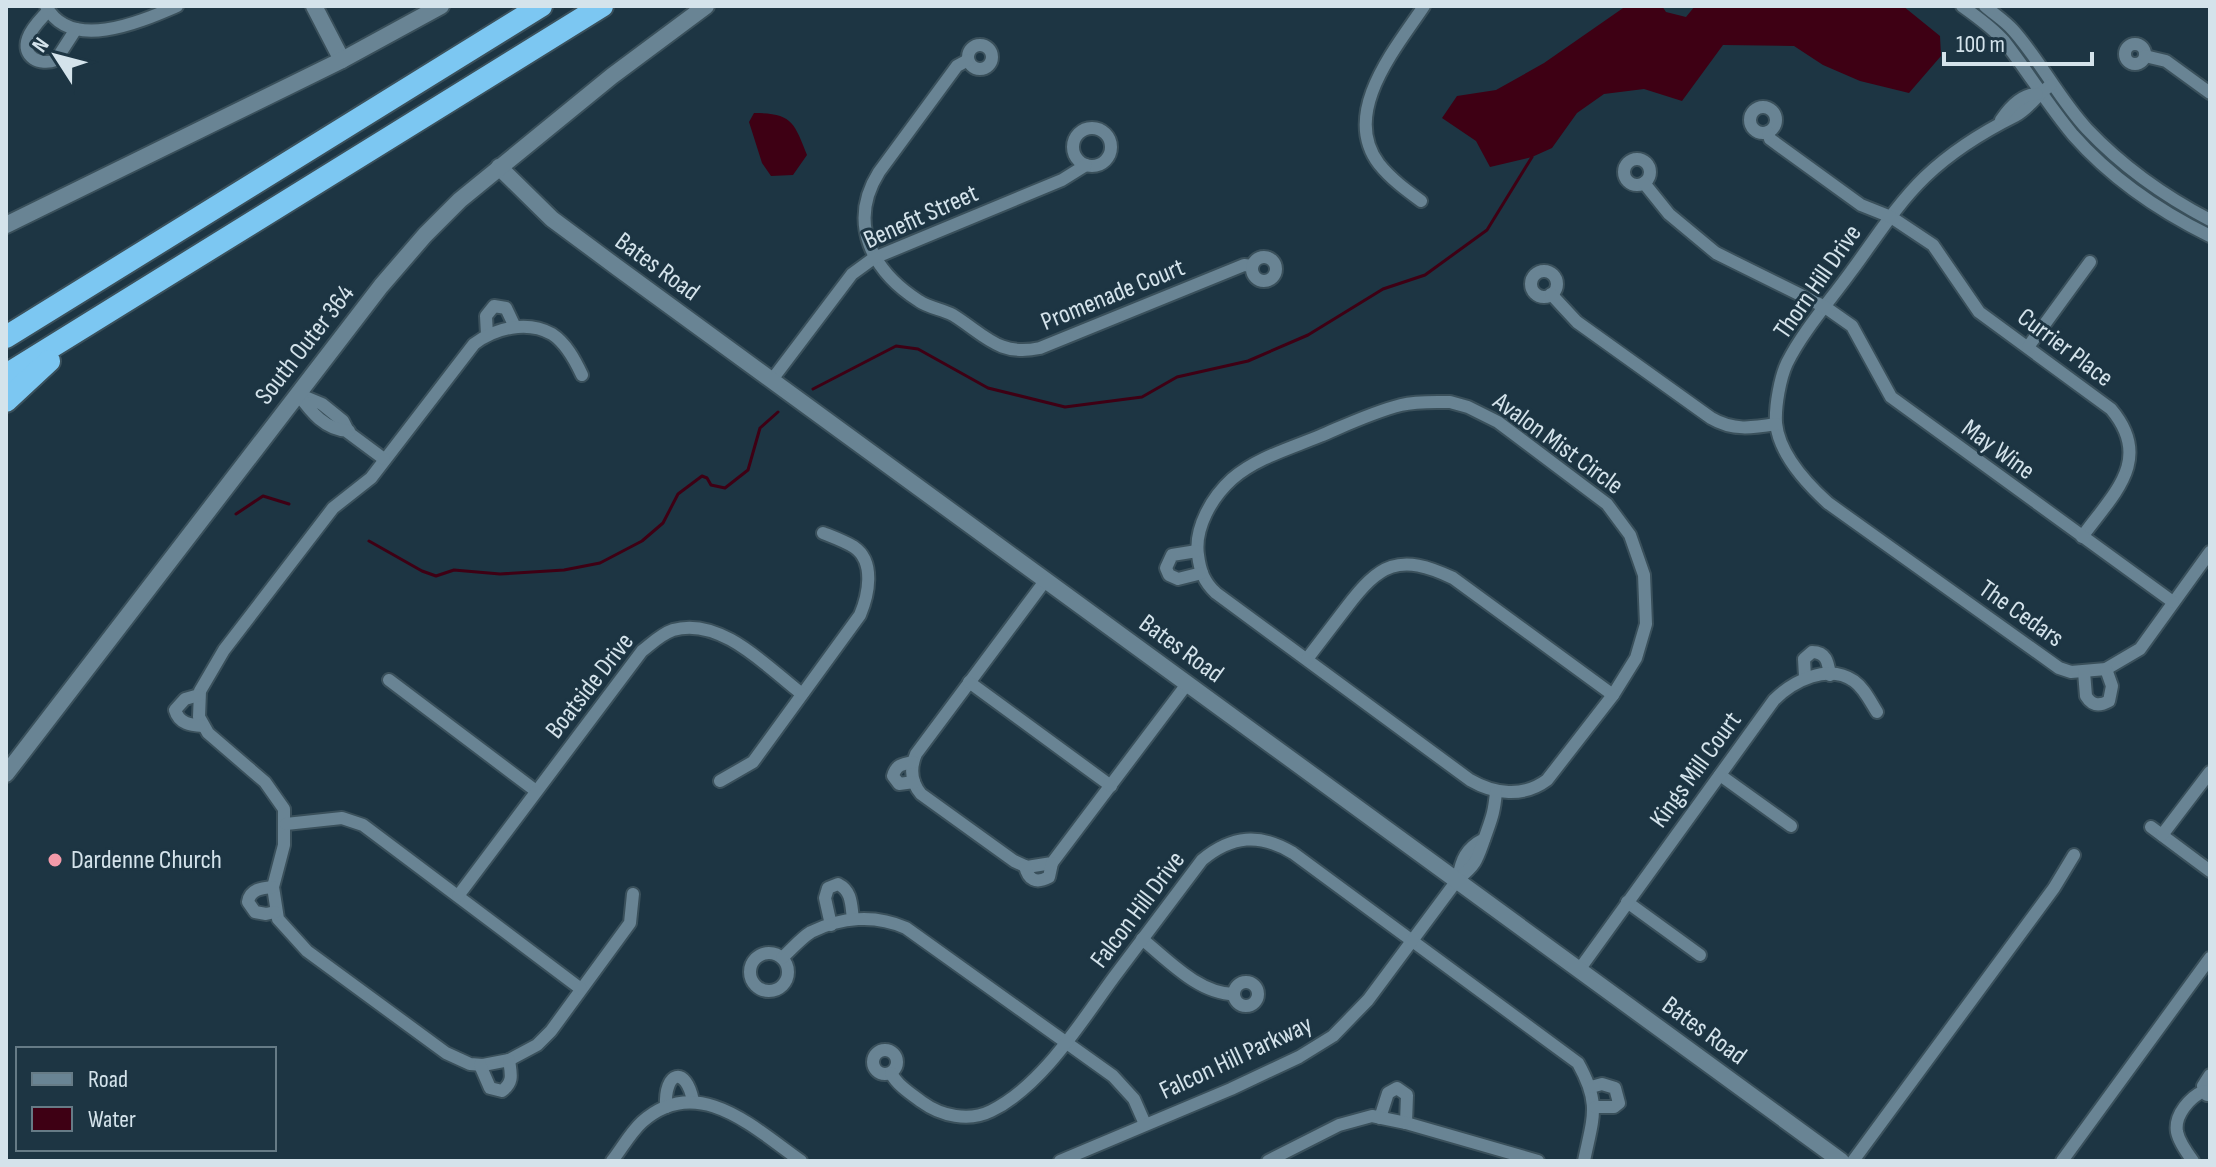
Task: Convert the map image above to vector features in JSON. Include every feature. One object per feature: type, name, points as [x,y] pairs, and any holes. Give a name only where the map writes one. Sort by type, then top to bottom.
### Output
[{"type":"highway","points":[[6,337],[541,6]]},
{"type":"highway","points":[[6,375],[602,6]]},
{"type":"highway","points":[[6,401],[44,365],[120,304]]},
{"type":"street","points":[[76,29],[56,60],[36,61],[28,52],[27,41],[47,8],[61,22],[76,29],[102,31],[125,26],[177,6]]},
{"type":"street","points":[[314,6],[342,60]]},
{"type":"street","points":[[6,225],[342,60],[441,6]]},
{"type":"street","name":"South Outer 364","points":[[6,774],[381,286],[425,235],[499,167],[612,76],[706,6]]},
{"type":"street","points":[[1421,201],[1392,179],[1379,164],[1366,129],[1369,101],[1375,84],[1424,6]]},
{"type":"street","points":[[1962,6],[2002,39],[2038,93],[2076,138],[2121,181],[2162,211],[2210,236]]},
{"type":"street","points":[[1985,6],[2013,29],[2051,85],[2086,128],[2130,170],[2170,199],[2210,220]]},
{"type":"street","points":[[2145,56],[2166,61],[2210,93]]},
{"type":"street","points":[[874,258],[867,239],[864,208],[873,182],[957,66],[968,60]]},
{"type":"street","name":"Thorn Hill Drive","points":[[1776,424],[1786,366],[1908,194],[1927,175],[2001,120],[2028,94],[2038,93],[2051,85]]},
{"type":"street","name":"Currier Place","points":[[1768,132],[1770,139],[1830,185],[1861,205],[1891,217],[1933,245],[1979,312],[2111,409],[2122,423],[2130,439],[2131,458],[2125,477],[2082,537]]},
{"type":"street","name":"Benefit Street","points":[[771,381],[852,274],[874,258],[1062,180],[1086,165]]},
{"type":"street","name":"Bates Road","points":[[499,167],[552,219],[1841,1161]]},
{"type":"street","name":"May Wine","points":[[1644,183],[1669,214],[1716,253],[1825,307],[1852,326],[1891,397],[2173,602]]},
{"type":"street","name":"Promenade Court","points":[[874,258],[889,277],[918,301],[944,310],[988,340],[1011,351],[1040,348],[1244,265],[1252,266]]},
{"type":"street","points":[[2028,347],[2090,262]]},
{"type":"street","points":[[1551,294],[1577,322],[1725,427],[1776,424]]},
{"type":"street","points":[[487,335],[486,316],[494,306],[506,308],[515,327]]},
{"type":"street","points":[[582,375],[572,356],[551,333],[526,326],[515,327],[487,335],[474,344],[371,478],[333,508],[224,650],[199,695],[198,708],[203,726],[276,795],[284,809],[284,845],[273,887],[278,919],[307,951],[446,1053],[480,1065],[509,1060],[537,1045],[551,1031],[630,923],[633,894]]},
{"type":"street","points":[[298,394],[322,404],[384,459]]},
{"type":"street","name":"Avalon Mist Circle","points":[[1434,402],[1468,407],[1498,422],[1607,504],[1630,535],[1644,575],[1646,624],[1636,658],[1613,695],[1547,780],[1526,790],[1496,792],[1470,780],[1216,593],[1204,581],[1197,551],[1198,534],[1213,503],[1233,478],[1262,461],[1400,405],[1434,402]]},
{"type":"street","name":"The Cedars","points":[[1776,424],[1790,461],[1804,482],[1828,503],[2059,668],[2071,672],[2106,669],[2140,649],[2210,552]]},
{"type":"street","points":[[720,781],[753,762],[853,626],[867,598],[868,581],[861,555],[856,549],[823,533]]},
{"type":"street","points":[[1197,551],[1172,555],[1166,568],[1169,575],[1178,579],[1202,573]]},
{"type":"street","points":[[1307,659],[1367,581],[1385,569],[1410,564],[1431,568],[1453,578],[1613,695]]},
{"type":"street","points":[[1045,581],[916,754],[913,762],[914,782],[921,794],[1025,866],[1052,863],[1187,684]]},
{"type":"street","name":"Boatside Drive","points":[[458,896],[642,651],[672,630],[704,628],[722,636],[739,645],[802,694]]},
{"type":"street","name":"Kings Mill Court","points":[[1579,970],[1774,700],[1789,685],[1805,677],[1804,659],[1812,652],[1820,652],[1825,657],[1830,675]]},
{"type":"street","points":[[2084,672],[2086,696],[2101,705],[2109,701],[2112,695],[2106,669]]},
{"type":"street","points":[[1805,677],[1830,675],[1851,679],[1860,686],[1877,712]]},
{"type":"street","points":[[389,680],[536,791]]},
{"type":"street","points":[[969,682],[1111,786]]},
{"type":"street","points":[[199,695],[185,699],[175,710],[183,722],[203,726]]},
{"type":"street","points":[[913,762],[898,767],[893,776],[899,784],[914,782]]},
{"type":"street","points":[[2162,835],[2210,772]]},
{"type":"street","points":[[1720,775],[1791,826]]},
{"type":"street","name":"Falcon Hill Parkway","points":[[1060,1161],[1242,1084],[1299,1057],[1333,1036],[1368,1000],[1458,879],[1473,867],[1482,852],[1493,819],[1496,792]]},
{"type":"street","points":[[286,824],[342,818],[363,825],[581,989]]},
{"type":"street","points":[[2151,827],[2210,871]]},
{"type":"street","name":"Falcon Hill Drive","points":[[891,1073],[900,1085],[926,1106],[957,1117],[971,1117],[993,1110],[1029,1082],[1065,1043],[1202,860],[1229,843],[1259,839],[1279,844],[1293,853],[1578,1063],[1591,1087],[1595,1107],[1584,1161]]},
{"type":"street","points":[[1853,1161],[2054,888],[2074,855]]},
{"type":"street","points":[[831,925],[825,898],[828,888],[838,884],[846,888],[850,896],[853,919]]},
{"type":"street","points":[[273,887],[256,890],[248,902],[255,912],[275,912]]},
{"type":"street","points":[[1627,902],[1700,955]]},
{"type":"street","points":[[782,958],[810,933],[831,925],[853,919],[891,921],[919,936],[1113,1076],[1134,1099],[1145,1124]]},
{"type":"street","points":[[1142,939],[1181,971],[1213,991],[1234,994]]},
{"type":"street","points":[[2062,1161],[2210,958]]},
{"type":"street","points":[[480,1065],[490,1088],[502,1091],[510,1085],[512,1078],[509,1060]]},
{"type":"street","points":[[2193,1161],[2177,1132],[2178,1121],[2184,1108],[2197,1094],[2207,1094],[2204,1082],[2210,1075]]},
{"type":"street","points":[[666,1107],[667,1084],[677,1077],[684,1079],[690,1087],[693,1101]]},
{"type":"street","name":"Falcon Hill Drive","points":[[1591,1087],[1609,1085],[1615,1088],[1619,1097],[1619,1103],[1614,1107],[1595,1107]]},
{"type":"street","points":[[1380,1118],[1386,1098],[1392,1089],[1397,1088],[1407,1095],[1406,1123]]},
{"type":"street","points":[[612,1161],[641,1123],[666,1107],[693,1101],[716,1106],[745,1121],[798,1160]]},
{"type":"street","points":[[1268,1161],[1339,1125],[1372,1116],[1538,1161]]},
{"type":"water","points":[[1626,6],[1662,6],[1666,12],[1686,17],[1695,6],[1903,6],[1940,36],[1941,56],[1909,93],[1860,81],[1823,65],[1794,46],[1723,45],[1682,101],[1644,89],[1604,94],[1577,113],[1552,148],[1532,157],[1490,167],[1476,141],[1442,118],[1457,96],[1496,90],[1544,63]]},
{"type":"water","points":[[754,113],[776,115],[795,127],[807,155],[793,175],[771,176],[762,163],[749,122]]},
{"type":"waterway","points":[[813,389],[896,346],[918,349],[988,388],[1065,407],[1142,397],[1177,377],[1248,361],[1308,335],[1383,289],[1425,275],[1487,230],[1532,157]]},
{"type":"waterway","points":[[369,541],[436,576],[454,570],[500,574],[564,570],[600,563],[642,541],[663,523],[678,494],[702,476],[711,485],[725,488],[748,470],[760,428],[778,412]]},
{"type":"waterway","points":[[236,514],[263,496],[289,504]]},
{"type":"place","name":"Dardenne Church","points":[[55,860]]}]
